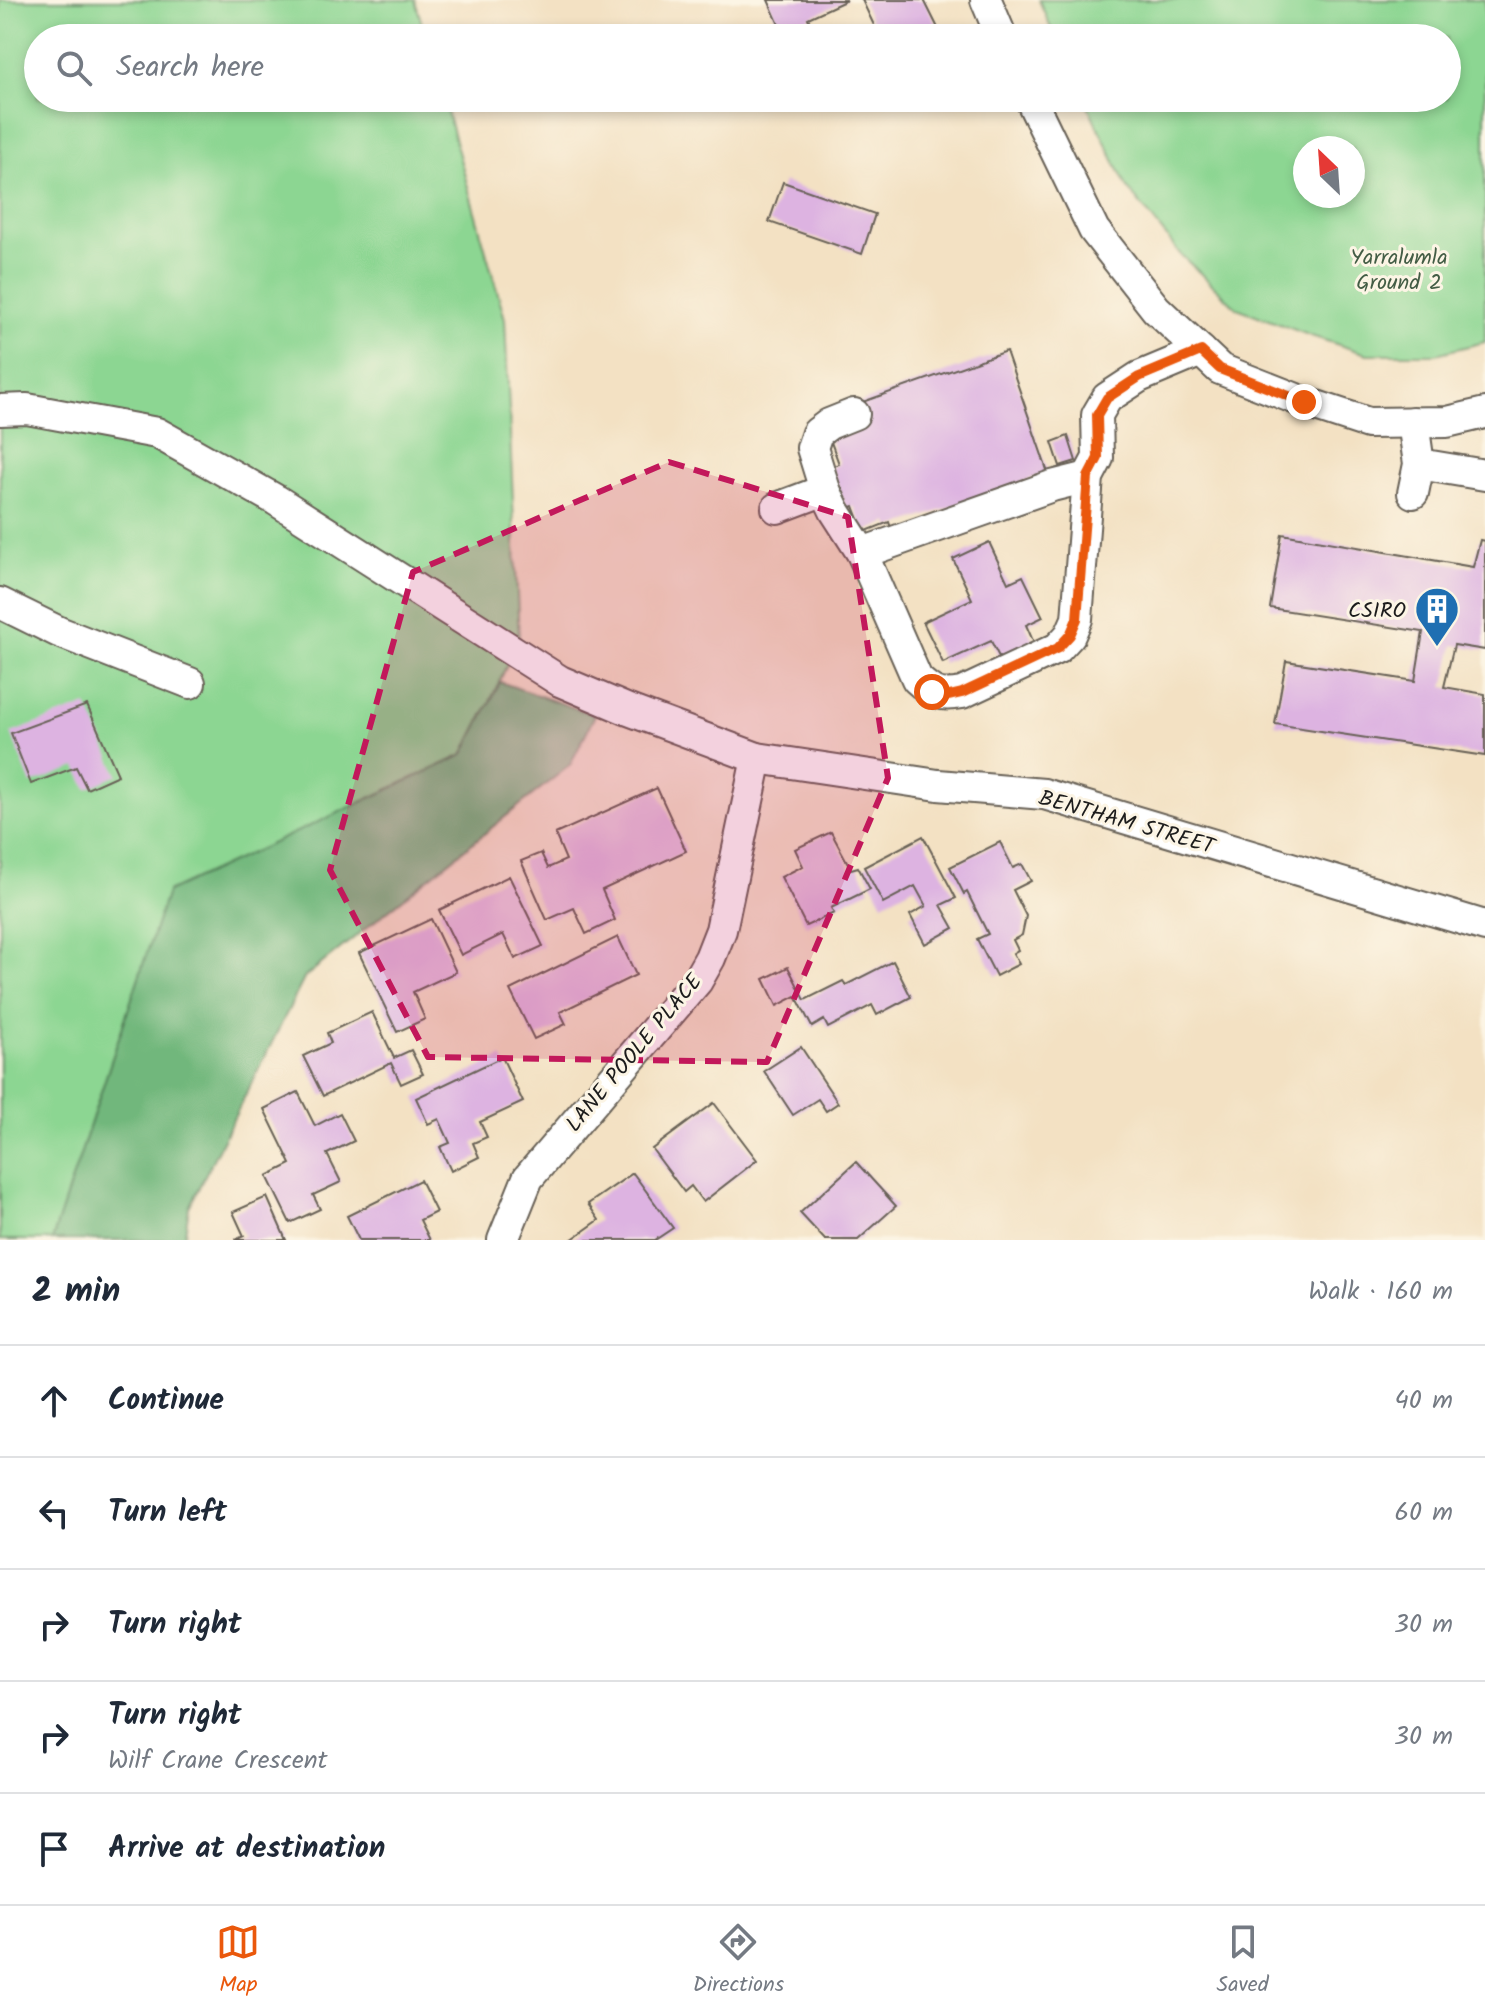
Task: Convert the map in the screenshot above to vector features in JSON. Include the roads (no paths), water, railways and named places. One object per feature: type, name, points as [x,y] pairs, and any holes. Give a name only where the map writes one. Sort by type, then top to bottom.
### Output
[{"type":"street","points":[[986,0],[996,24]]},
{"type":"street","points":[[1037,112],[1094,230],[1156,309],[1220,369],[1368,423],[1447,422],[1485,413]]},
{"type":"street","points":[[854,414],[829,424],[817,433],[812,448],[825,490],[862,553],[917,679],[932,692],[949,696],[962,693],[1058,648],[1070,635],[1077,619],[1088,477],[1098,458],[1097,415],[1107,398],[1139,377],[1201,351]]},
{"type":"street","name":"BENTHAM STREET","points":[[0,410],[27,409],[157,433],[276,500],[560,681],[757,758],[938,785],[1044,794],[1485,926]]},
{"type":"street","points":[[1413,422],[1416,479],[1485,475]]},
{"type":"street","points":[[862,553],[1052,486],[1088,477]]},
{"type":"street","points":[[777,508],[825,490]]},
{"type":"street","points":[[0,603],[59,632],[190,683]]},
{"type":"street","name":"LANE POOLE PLACE","points":[[503,1240],[528,1178],[697,981],[710,958],[721,930],[757,758]]},
{"type":"place","name":"CSIRO","points":[[1437,648]]},
{"type":"park label","name":"Yarralumla Ground 2","points":[[1399,268]]}]
